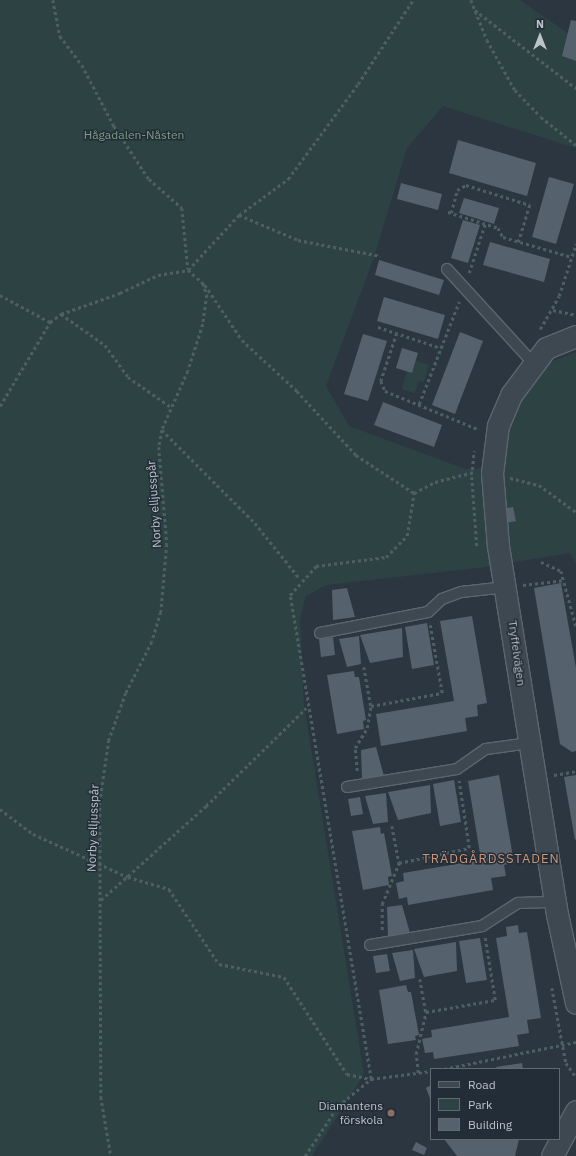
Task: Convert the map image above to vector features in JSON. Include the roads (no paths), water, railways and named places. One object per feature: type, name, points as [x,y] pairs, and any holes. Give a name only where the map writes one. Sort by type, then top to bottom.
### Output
[{"type":"street","name":"Tryffelvägen","points":[[576,336],[546,348],[533,363],[511,395],[498,425],[492,473],[507,587],[555,902],[573,971],[576,1003]]},
{"type":"street","points":[[554,1155],[576,1111]]},
{"type":"lane","points":[[447,269],[533,363]]},
{"type":"lane","points":[[320,633],[428,612],[442,599],[461,592],[507,587]]},
{"type":"lane","points":[[347,787],[457,769],[486,749],[530,743]]},
{"type":"lane","points":[[370,945],[482,926],[518,903],[555,902]]},
{"type":"place","name":"Diamantens förskola","points":[[391,1113]]},
{"type":"district","name":"TRÄDGÅRDSSTADEN","points":[[491,859]]},
{"type":"park label","name":"Hågadalen-Nåsten","points":[[134,135]]}]
